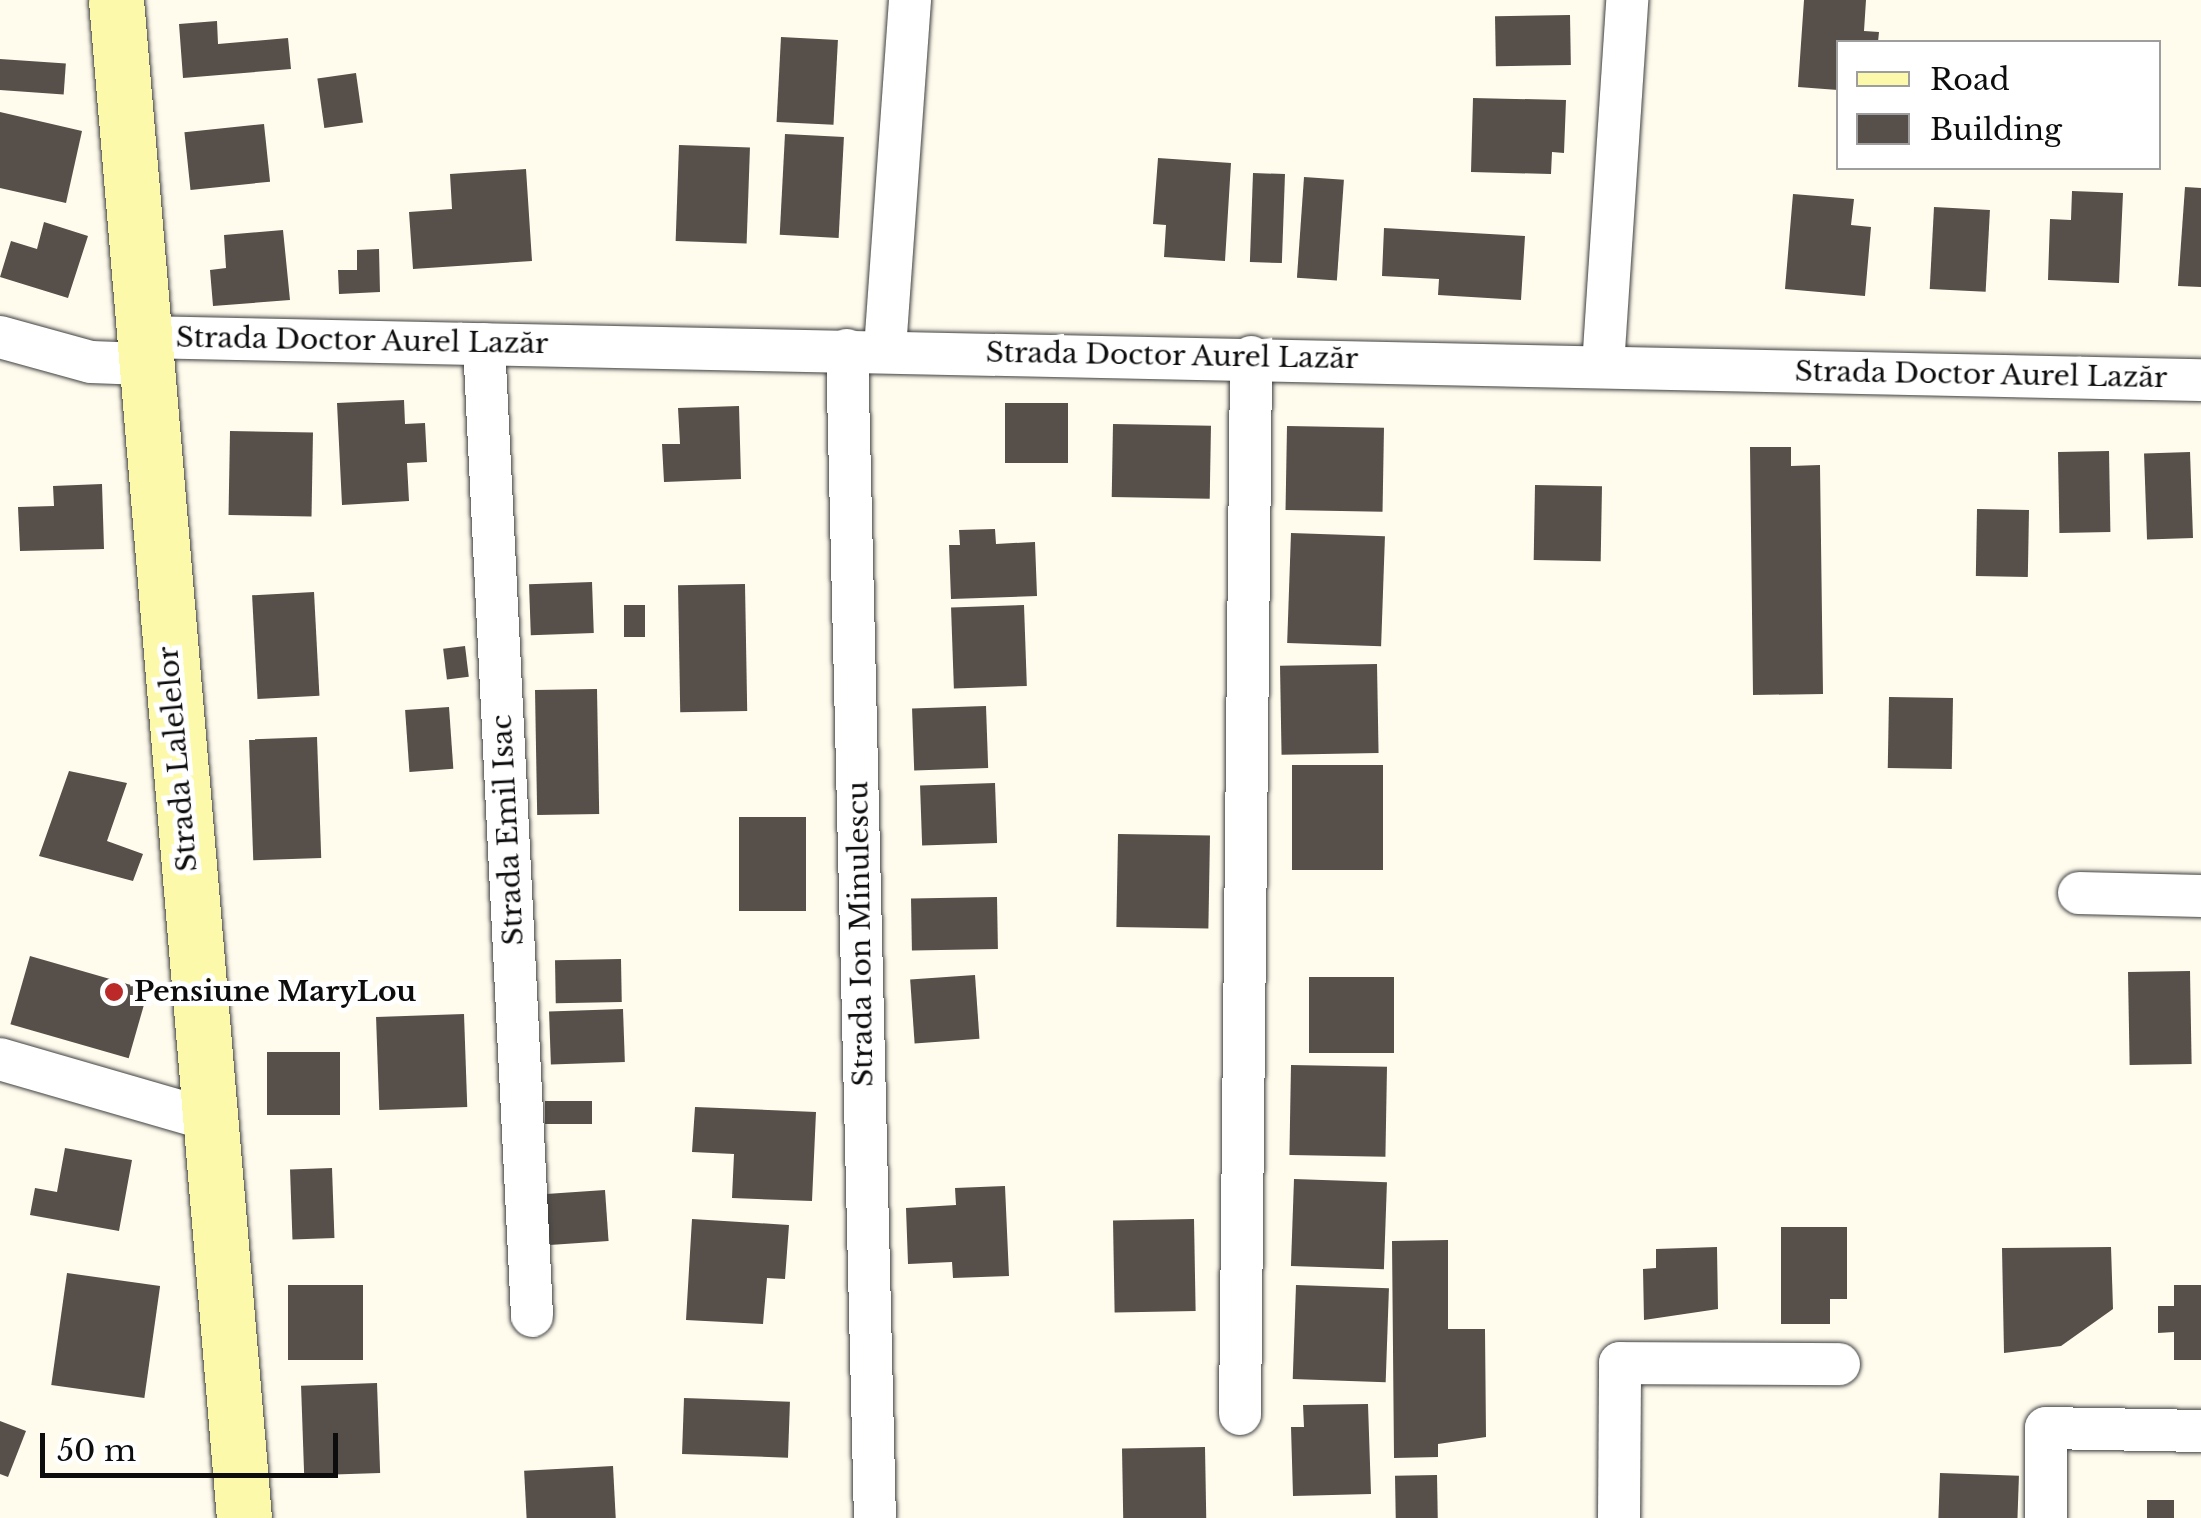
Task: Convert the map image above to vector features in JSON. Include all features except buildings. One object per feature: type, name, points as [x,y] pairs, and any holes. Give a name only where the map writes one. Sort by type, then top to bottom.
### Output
[{"type":"main road","name":"Strada Lalelelor","points":[[116,0],[244,1518]]},
{"type":"street","name":"Strada Ion Minulescu","points":[[874,1518],[866,350],[910,0]]},
{"type":"street","points":[[1603,366],[1628,0]]},
{"type":"street","name":"Strada Doctor Aurel Lazăr","points":[[0,337],[91,362],[143,351],[484,344],[2201,380]]},
{"type":"street","name":"Strada Emil Isac","points":[[484,344],[532,1316]]},
{"type":"street","points":[[1240,1414],[1252,358]]},
{"type":"street","points":[[2079,892],[2201,896]]},
{"type":"street","points":[[0,1060],[210,1120]]},
{"type":"street","points":[[1619,1518],[1620,1364],[1839,1364]]},
{"type":"street","points":[[2046,1518],[2046,1428],[2201,1431]]},
{"type":"place","name":"Pensiune MaryLou","points":[[114,992]]}]
